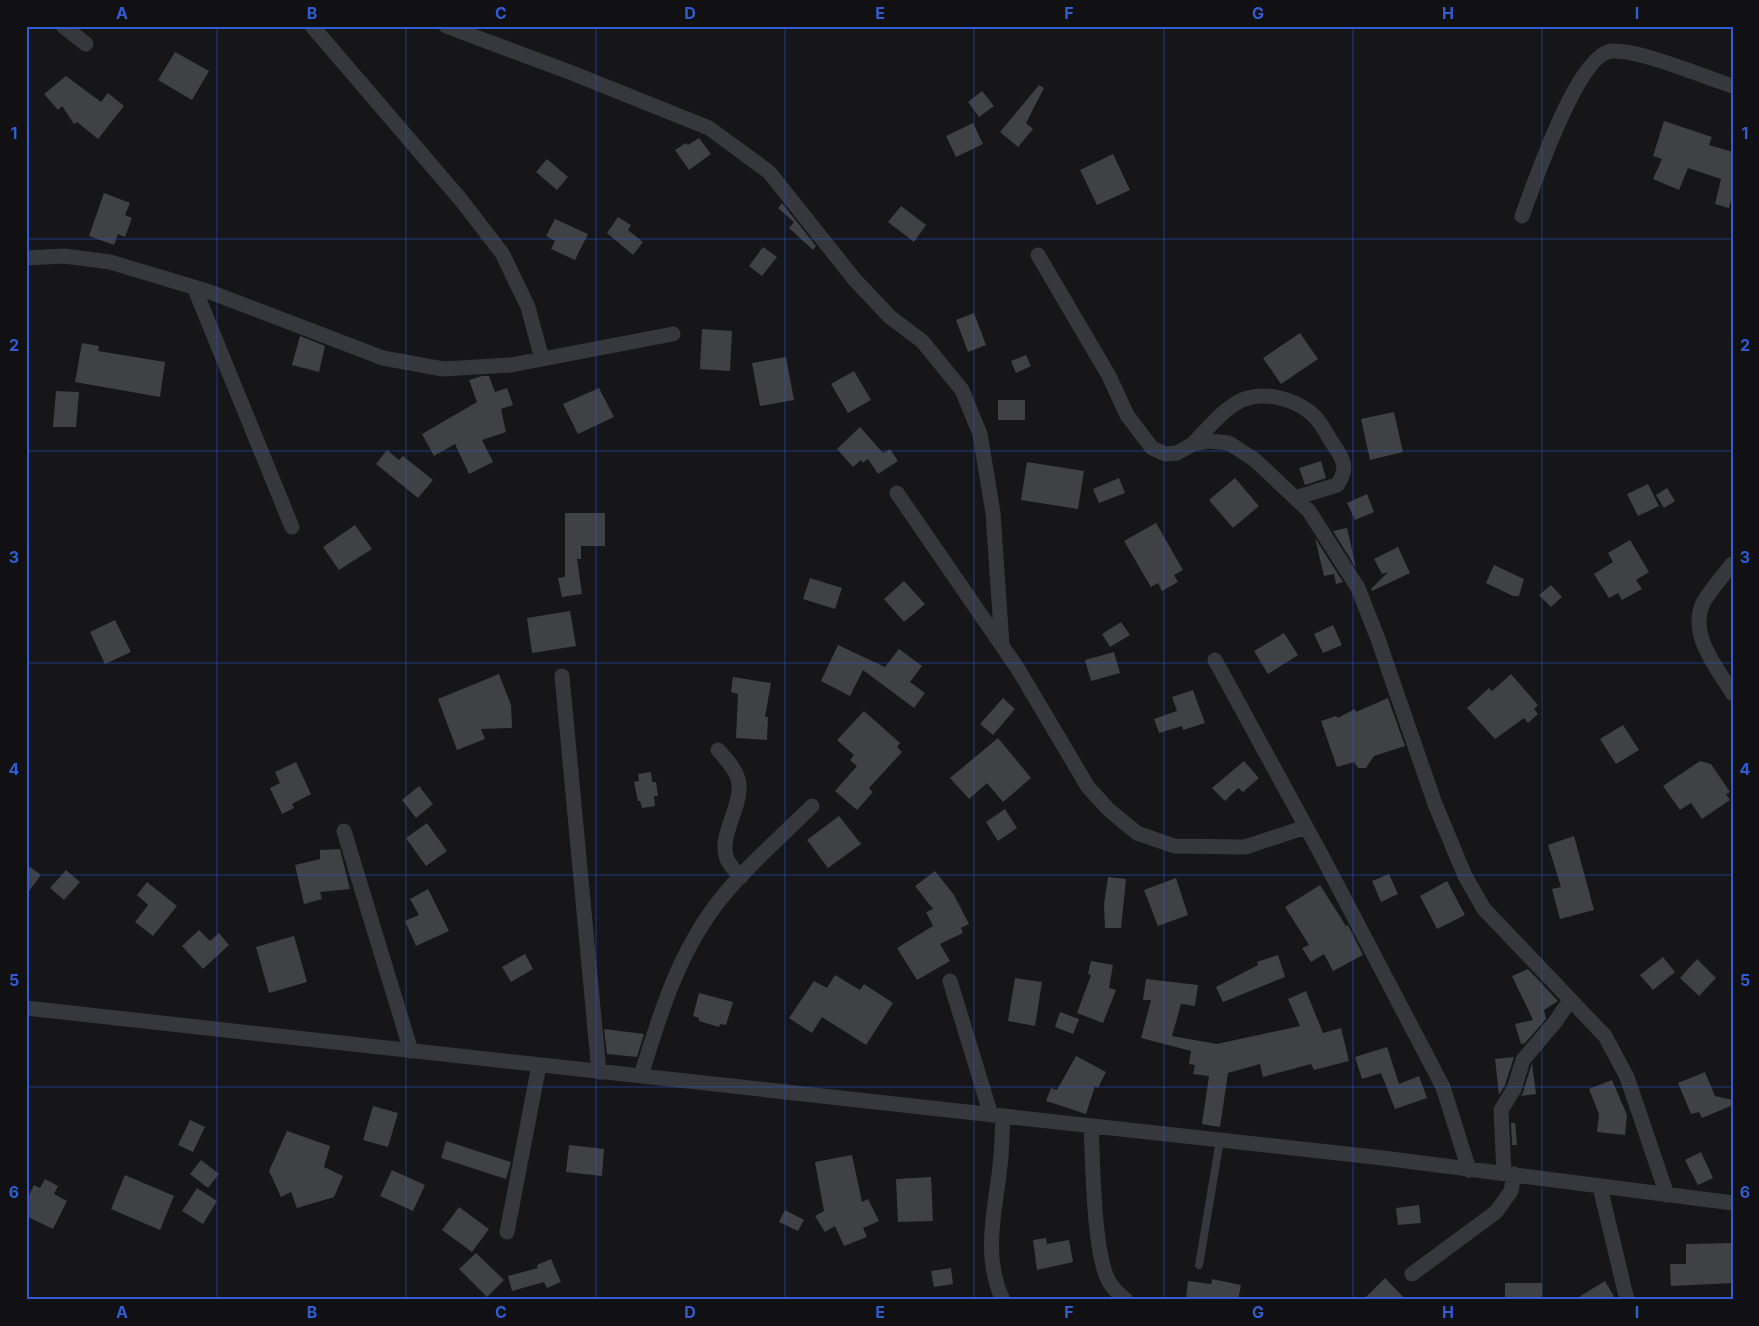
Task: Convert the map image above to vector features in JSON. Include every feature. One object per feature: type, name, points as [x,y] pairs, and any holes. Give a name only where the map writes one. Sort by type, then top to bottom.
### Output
[{"type":"street","points":[[63,26],[86,44]]},
{"type":"street","points":[[312,26],[461,200],[502,253],[528,307],[542,359]]},
{"type":"street","points":[[446,26],[572,73],[709,128],[769,172],[855,280],[890,317],[922,341],[962,390],[980,434],[993,513],[1002,645]]},
{"type":"street","points":[[1522,216],[1551,140],[1584,71],[1599,55],[1612,50],[1638,54],[1733,86]]},
{"type":"street","points":[[1038,255],[1109,376],[1127,415],[1152,448],[1165,454],[1178,453],[1193,444],[1216,420],[1241,401],[1256,396],[1277,396],[1311,413],[1345,462],[1345,470],[1337,485],[1295,498]]},
{"type":"street","points":[[26,258],[64,256],[110,262],[194,287],[383,358],[443,369],[511,365],[673,334]]},
{"type":"street","points":[[194,287],[292,527]]},
{"type":"street","points":[[1193,444],[1209,441],[1229,443],[1255,460],[1309,511],[1358,588],[1378,639],[1435,804],[1465,876],[1484,910],[1605,1036],[1627,1077],[1667,1195]]},
{"type":"street","points":[[897,493],[1002,645],[1088,787],[1109,810],[1137,833],[1174,846],[1245,847],[1306,827]]},
{"type":"street","points":[[1732,564],[1704,602],[1699,624],[1700,636],[1710,658],[1733,694]]},
{"type":"street","points":[[1215,660],[1306,827],[1443,1088],[1469,1170]]},
{"type":"street","points":[[562,676],[598,1072]]},
{"type":"street","points":[[718,750],[732,766],[738,780],[739,793],[725,844],[726,856],[741,878]]},
{"type":"street","points":[[641,1076],[662,1006],[681,963],[699,930],[723,896],[812,806]]},
{"type":"street","points":[[344,831],[411,1051]]},
{"type":"street","points":[[950,981],[997,1115],[1000,1166],[991,1223],[990,1252],[996,1286],[1003,1300]]},
{"type":"street","points":[[1412,1274],[1496,1212],[1511,1191],[1501,1110],[1514,1089],[1522,1060],[1556,1021],[1570,1000]]},
{"type":"street","points":[[26,1008],[1220,1140],[1733,1202]]},
{"type":"street","points":[[507,1232],[539,1065]]},
{"type":"street","points":[[1091,1126],[1098,1238],[1103,1266],[1109,1282],[1126,1300]]},
{"type":"street","points":[[1600,1187],[1627,1300]]},
{"type":"lane","points":[[1199,1265],[1220,1140]]},
{"type":"building","points":[[175,52],[209,71],[192,100],[158,80]]},
{"type":"building","points":[[66,76],[101,102],[108,93],[124,106],[98,139],[77,122],[74,124],[62,106],[58,110],[44,94]]},
{"type":"building","points":[[1039,85],[1044,88],[1026,123],[1033,129],[1018,147],[1000,132]]},
{"type":"building","points":[[982,91],[994,106],[979,117],[968,102]]},
{"type":"building","points":[[1664,121],[1712,137],[1709,145],[1733,152],[1733,192],[1729,208],[1715,204],[1721,179],[1688,168],[1679,190],[1653,179],[1662,159],[1653,156]]},
{"type":"building","points":[[973,123],[983,144],[956,157],[946,136]]},
{"type":"building","points":[[699,138],[711,154],[689,170],[675,150]]},
{"type":"building","points":[[1113,154],[1130,190],[1097,205],[1080,170]]},
{"type":"building","points":[[547,159],[568,177],[557,190],[536,172]]},
{"type":"building","points":[[104,193],[130,203],[125,215],[132,218],[125,237],[118,234],[114,245],[89,236]]},
{"type":"building","points":[[782,203],[816,246],[813,250],[789,228],[794,222],[778,208]]},
{"type":"building","points":[[901,206],[926,225],[914,242],[888,222]]},
{"type":"building","points":[[618,217],[631,225],[628,230],[643,242],[633,255],[607,233]]},
{"type":"building","points":[[555,219],[588,234],[575,260],[551,249],[555,241],[546,236]]},
{"type":"building","points":[[763,247],[777,257],[762,276],[749,266]]},
{"type":"building","points":[[974,313],[986,345],[968,352],[956,320]]},
{"type":"building","points":[[702,329],[732,331],[730,371],[700,369]]},
{"type":"building","points":[[1300,333],[1318,359],[1281,384],[1263,358]]},
{"type":"building","points":[[300,336],[325,346],[319,372],[292,365]]},
{"type":"building","points":[[82,343],[99,346],[98,351],[165,362],[160,397],[75,382]]},
{"type":"building","points":[[1026,355],[1031,366],[1016,373],[1011,361]]},
{"type":"building","points":[[786,357],[794,400],[760,406],[752,363]]},
{"type":"building","points":[[854,371],[871,400],[848,413],[831,384]]},
{"type":"building","points":[[489,376],[495,392],[507,388],[513,405],[501,409],[506,432],[482,440],[493,462],[469,474],[455,444],[434,456],[422,434],[477,402],[469,380]]},
{"type":"building","points":[[599,388],[614,417],[578,434],[563,404]]},
{"type":"building","points":[[56,391],[79,392],[76,427],[53,427]]},
{"type":"building","points":[[998,400],[1025,400],[1025,420],[998,420]]},
{"type":"building","points":[[1394,412],[1403,452],[1370,460],[1361,419]]},
{"type":"building","points":[[860,427],[883,453],[890,449],[898,461],[878,474],[868,459],[863,463],[861,460],[853,467],[837,449]]},
{"type":"building","points":[[387,450],[399,460],[403,456],[433,480],[418,498],[376,464]]},
{"type":"building","points":[[1321,461],[1326,478],[1305,485],[1299,468]]},
{"type":"building","points":[[1027,462],[1084,471],[1078,509],[1021,500]]},
{"type":"building","points":[[1119,478],[1125,493],[1099,503],[1093,489]]},
{"type":"building","points":[[1235,478],[1259,506],[1233,528],[1209,500]]},
{"type":"building","points":[[1648,484],[1659,506],[1638,516],[1627,494]]},
{"type":"building","points":[[1667,488],[1675,501],[1664,508],[1656,495]]},
{"type":"building","points":[[1367,494],[1374,512],[1355,520],[1347,503]]},
{"type":"building","points":[[565,513],[605,513],[605,546],[581,546],[581,559],[577,559],[582,594],[562,597],[558,578],[565,577]]},
{"type":"building","points":[[1156,523],[1183,570],[1174,575],[1178,582],[1162,591],[1158,583],[1151,587],[1124,541]]},
{"type":"building","points":[[355,525],[372,549],[339,570],[323,547]]},
{"type":"building","points":[[1347,528],[1356,568],[1333,531]]},
{"type":"building","points":[[1315,538],[1343,582],[1336,584],[1334,574],[1324,576]]},
{"type":"building","points":[[1630,540],[1649,572],[1636,580],[1642,589],[1622,600],[1618,593],[1609,598],[1594,574],[1613,562],[1608,553]]},
{"type":"building","points":[[1398,547],[1410,573],[1372,591],[1371,589],[1388,572],[1382,574],[1374,559]]},
{"type":"building","points":[[1494,565],[1524,579],[1519,596],[1513,596],[1486,583]]},
{"type":"building","points":[[810,578],[842,588],[835,609],[803,599]]},
{"type":"building","points":[[904,581],[925,604],[904,622],[884,599]]},
{"type":"building","points":[[1551,585],[1562,597],[1551,607],[1539,595]]},
{"type":"building","points":[[570,611],[576,646],[532,653],[527,618]]},
{"type":"building","points":[[115,620],[131,652],[105,664],[90,632]]},
{"type":"building","points":[[1121,622],[1130,635],[1110,647],[1102,634]]},
{"type":"building","points":[[1333,625],[1342,645],[1323,653],[1314,634]]},
{"type":"building","points":[[1284,633],[1298,655],[1268,674],[1254,651]]},
{"type":"building","points":[[838,645],[885,667],[899,649],[922,666],[910,682],[925,693],[914,708],[863,670],[850,696],[821,681]]},
{"type":"building","points":[[1114,652],[1120,673],[1091,681],[1085,660]]},
{"type":"building","points":[[499,674],[511,705],[512,728],[481,729],[485,739],[457,750],[438,699]]},
{"type":"building","points":[[1511,674],[1538,705],[1534,709],[1538,714],[1528,723],[1524,718],[1495,739],[1467,708],[1489,688],[1492,691]]},
{"type":"building","points":[[733,677],[771,683],[765,717],[768,717],[767,740],[736,738],[738,694],[731,692]]},
{"type":"building","points":[[1193,690],[1205,723],[1183,730],[1182,726],[1159,733],[1154,719],[1177,711],[1172,697]]},
{"type":"building","points":[[1003,698],[1015,709],[993,735],[980,724]]},
{"type":"building","points":[[1388,698],[1405,746],[1374,756],[1366,768],[1358,768],[1354,762],[1337,767],[1321,721],[1336,716],[1338,718],[1355,709],[1356,712]]},
{"type":"building","points":[[864,711],[900,743],[897,747],[902,752],[869,788],[873,792],[857,810],[835,791],[857,766],[850,760],[854,755],[837,740]]},
{"type":"building","points":[[1623,725],[1639,750],[1616,764],[1600,739]]},
{"type":"building","points":[[998,738],[1031,778],[1003,802],[987,783],[969,799],[950,778]]},
{"type":"building","points":[[1244,761],[1259,778],[1243,792],[1238,788],[1225,801],[1212,788]]},
{"type":"building","points":[[1700,761],[1711,764],[1730,792],[1726,794],[1730,800],[1702,819],[1691,803],[1680,810],[1663,786]]},
{"type":"building","points":[[296,762],[311,794],[292,804],[294,808],[282,814],[270,788],[280,783],[275,772]]},
{"type":"building","points":[[651,772],[652,782],[656,782],[658,796],[654,796],[655,806],[642,808],[640,801],[638,801],[634,782],[639,781],[638,774]]},
{"type":"building","points":[[419,786],[433,804],[416,818],[402,800]]},
{"type":"building","points":[[1005,809],[1017,828],[998,841],[986,822]]},
{"type":"building","points":[[839,816],[861,844],[828,868],[807,840]]},
{"type":"building","points":[[427,823],[447,851],[426,866],[406,838]]},
{"type":"building","points":[[1574,836],[1594,910],[1560,919],[1552,889],[1561,887],[1548,845]]},
{"type":"building","points":[[340,849],[350,889],[320,892],[322,899],[304,904],[295,865],[320,859],[320,850]]},
{"type":"building","points":[[26,864],[41,875],[26,895]]},
{"type":"building","points":[[66,870],[80,882],[64,900],[50,888]]},
{"type":"building","points":[[935,871],[954,895],[969,924],[961,928],[963,933],[940,944],[950,961],[917,980],[897,948],[933,926],[926,912],[933,909],[915,886]]},
{"type":"building","points":[[1389,874],[1398,894],[1381,902],[1372,881]]},
{"type":"building","points":[[1108,877],[1126,879],[1121,928],[1105,928],[1104,904]]},
{"type":"building","points":[[1176,878],[1188,915],[1158,926],[1144,890]]},
{"type":"building","points":[[1447,881],[1465,915],[1437,929],[1420,896]]},
{"type":"building","points":[[147,882],[177,906],[153,936],[135,922],[148,905],[137,895]]},
{"type":"building","points":[[1320,885],[1346,926],[1348,925],[1363,955],[1333,971],[1324,954],[1311,962],[1302,948],[1309,945],[1285,907]]},
{"type":"building","points":[[428,889],[449,931],[416,946],[405,921],[419,915],[410,899]]},
{"type":"building","points":[[199,930],[210,941],[219,933],[229,945],[203,969],[182,946]]},
{"type":"building","points":[[294,936],[307,982],[269,993],[256,947]]},
{"type":"building","points":[[525,954],[533,969],[511,982],[502,967]]},
{"type":"building","points":[[1278,955],[1285,977],[1223,1002],[1216,987],[1258,965],[1257,962]]},
{"type":"building","points":[[1663,957],[1675,972],[1653,990],[1640,975]]},
{"type":"building","points":[[1697,959],[1716,978],[1699,996],[1680,978]]},
{"type":"building","points":[[1091,961],[1113,965],[1109,988],[1116,990],[1103,1023],[1077,1013],[1091,975],[1088,974]]},
{"type":"building","points":[[1528,969],[1558,1001],[1544,1010],[1546,1019],[1525,1043],[1521,1044],[1515,1024],[1533,1020],[1512,976]]},
{"type":"building","points":[[835,975],[860,990],[864,984],[893,1003],[866,1045],[822,1017],[812,1033],[789,1018],[814,981],[827,988]]},
{"type":"building","points":[[1015,978],[1042,982],[1035,1026],[1008,1021]]},
{"type":"building","points":[[1146,979],[1198,985],[1195,1006],[1181,1004],[1172,1036],[1217,1044],[1300,1026],[1288,999],[1306,991],[1323,1033],[1341,1028],[1349,1061],[1314,1070],[1311,1064],[1263,1077],[1260,1064],[1228,1073],[1220,1127],[1202,1124],[1209,1076],[1193,1074],[1195,1065],[1189,1064],[1191,1051],[1141,1038],[1151,1000],[1143,1000]]},
{"type":"building","points":[[699,993],[733,1002],[726,1025],[720,1024],[719,1027],[699,1021],[699,1018],[693,1016]]},
{"type":"building","points":[[1060,1012],[1079,1019],[1073,1034],[1055,1027]]},
{"type":"building","points":[[604,1029],[644,1034],[637,1057],[607,1054]]},
{"type":"building","points":[[1387,1047],[1399,1084],[1419,1076],[1427,1098],[1395,1109],[1381,1073],[1362,1079],[1355,1057]]},
{"type":"building","points":[[1076,1056],[1106,1072],[1098,1088],[1095,1086],[1086,1114],[1046,1101],[1051,1088],[1057,1090]]},
{"type":"building","points":[[1514,1057],[1505,1085],[1499,1095],[1495,1059]]},
{"type":"building","points":[[1532,1063],[1536,1094],[1521,1096],[1523,1092]]},
{"type":"building","points":[[1705,1072],[1715,1096],[1733,1100],[1733,1105],[1702,1118],[1699,1112],[1691,1114],[1678,1083]]},
{"type":"building","points":[[1612,1080],[1627,1115],[1625,1135],[1597,1132],[1599,1114],[1589,1089]]},
{"type":"building","points":[[373,1106],[398,1113],[388,1147],[363,1140]]},
{"type":"building","points":[[190,1120],[205,1127],[193,1152],[178,1145]]},
{"type":"building","points":[[1511,1123],[1515,1123],[1517,1145],[1512,1145]]},
{"type":"building","points":[[287,1131],[330,1146],[324,1167],[343,1176],[334,1197],[297,1208],[291,1192],[281,1197],[269,1171]]},
{"type":"building","points":[[446,1141],[511,1162],[506,1179],[441,1158]]},
{"type":"building","points":[[569,1145],[604,1149],[602,1176],[566,1172]]},
{"type":"building","points":[[1701,1152],[1713,1178],[1698,1185],[1685,1160]]},
{"type":"building","points":[[852,1155],[862,1202],[868,1199],[879,1221],[863,1228],[867,1237],[844,1246],[835,1226],[825,1232],[815,1216],[824,1211],[815,1162]]},
{"type":"building","points":[[201,1160],[219,1174],[208,1188],[190,1174]]},
{"type":"building","points":[[392,1170],[425,1185],[413,1211],[380,1196]]},
{"type":"building","points":[[125,1175],[174,1196],[160,1230],[111,1209]]},
{"type":"building","points":[[931,1177],[933,1221],[898,1222],[896,1179]]},
{"type":"building","points":[[45,1179],[58,1186],[54,1194],[67,1201],[53,1229],[26,1216],[26,1201],[34,1185],[40,1188]]},
{"type":"building","points":[[197,1188],[217,1201],[203,1224],[182,1211]]},
{"type":"building","points":[[1419,1205],[1421,1223],[1398,1225],[1396,1208]]},
{"type":"building","points":[[459,1207],[489,1229],[472,1252],[442,1230]]},
{"type":"building","points":[[785,1210],[804,1220],[798,1231],[779,1222]]},
{"type":"building","points":[[1046,1238],[1047,1244],[1069,1240],[1073,1262],[1037,1270],[1033,1240]]},
{"type":"building","points":[[1733,1243],[1733,1283],[1671,1286],[1670,1264],[1686,1264],[1686,1244]]},
{"type":"building","points":[[476,1253],[504,1280],[487,1297],[459,1269]]},
{"type":"building","points":[[551,1259],[561,1282],[547,1288],[544,1282],[512,1291],[508,1276],[538,1268],[537,1265]]},
{"type":"building","points":[[951,1268],[953,1284],[934,1287],[931,1271]]},
{"type":"building","points":[[1385,1278],[1406,1300],[1363,1300]]},
{"type":"building","points":[[1212,1279],[1241,1285],[1238,1300],[1186,1298],[1188,1281],[1211,1284]]},
{"type":"building","points":[[1605,1281],[1616,1300],[1574,1300]]},
{"type":"building","points":[[1505,1283],[1542,1283],[1542,1300],[1505,1300]]}]
